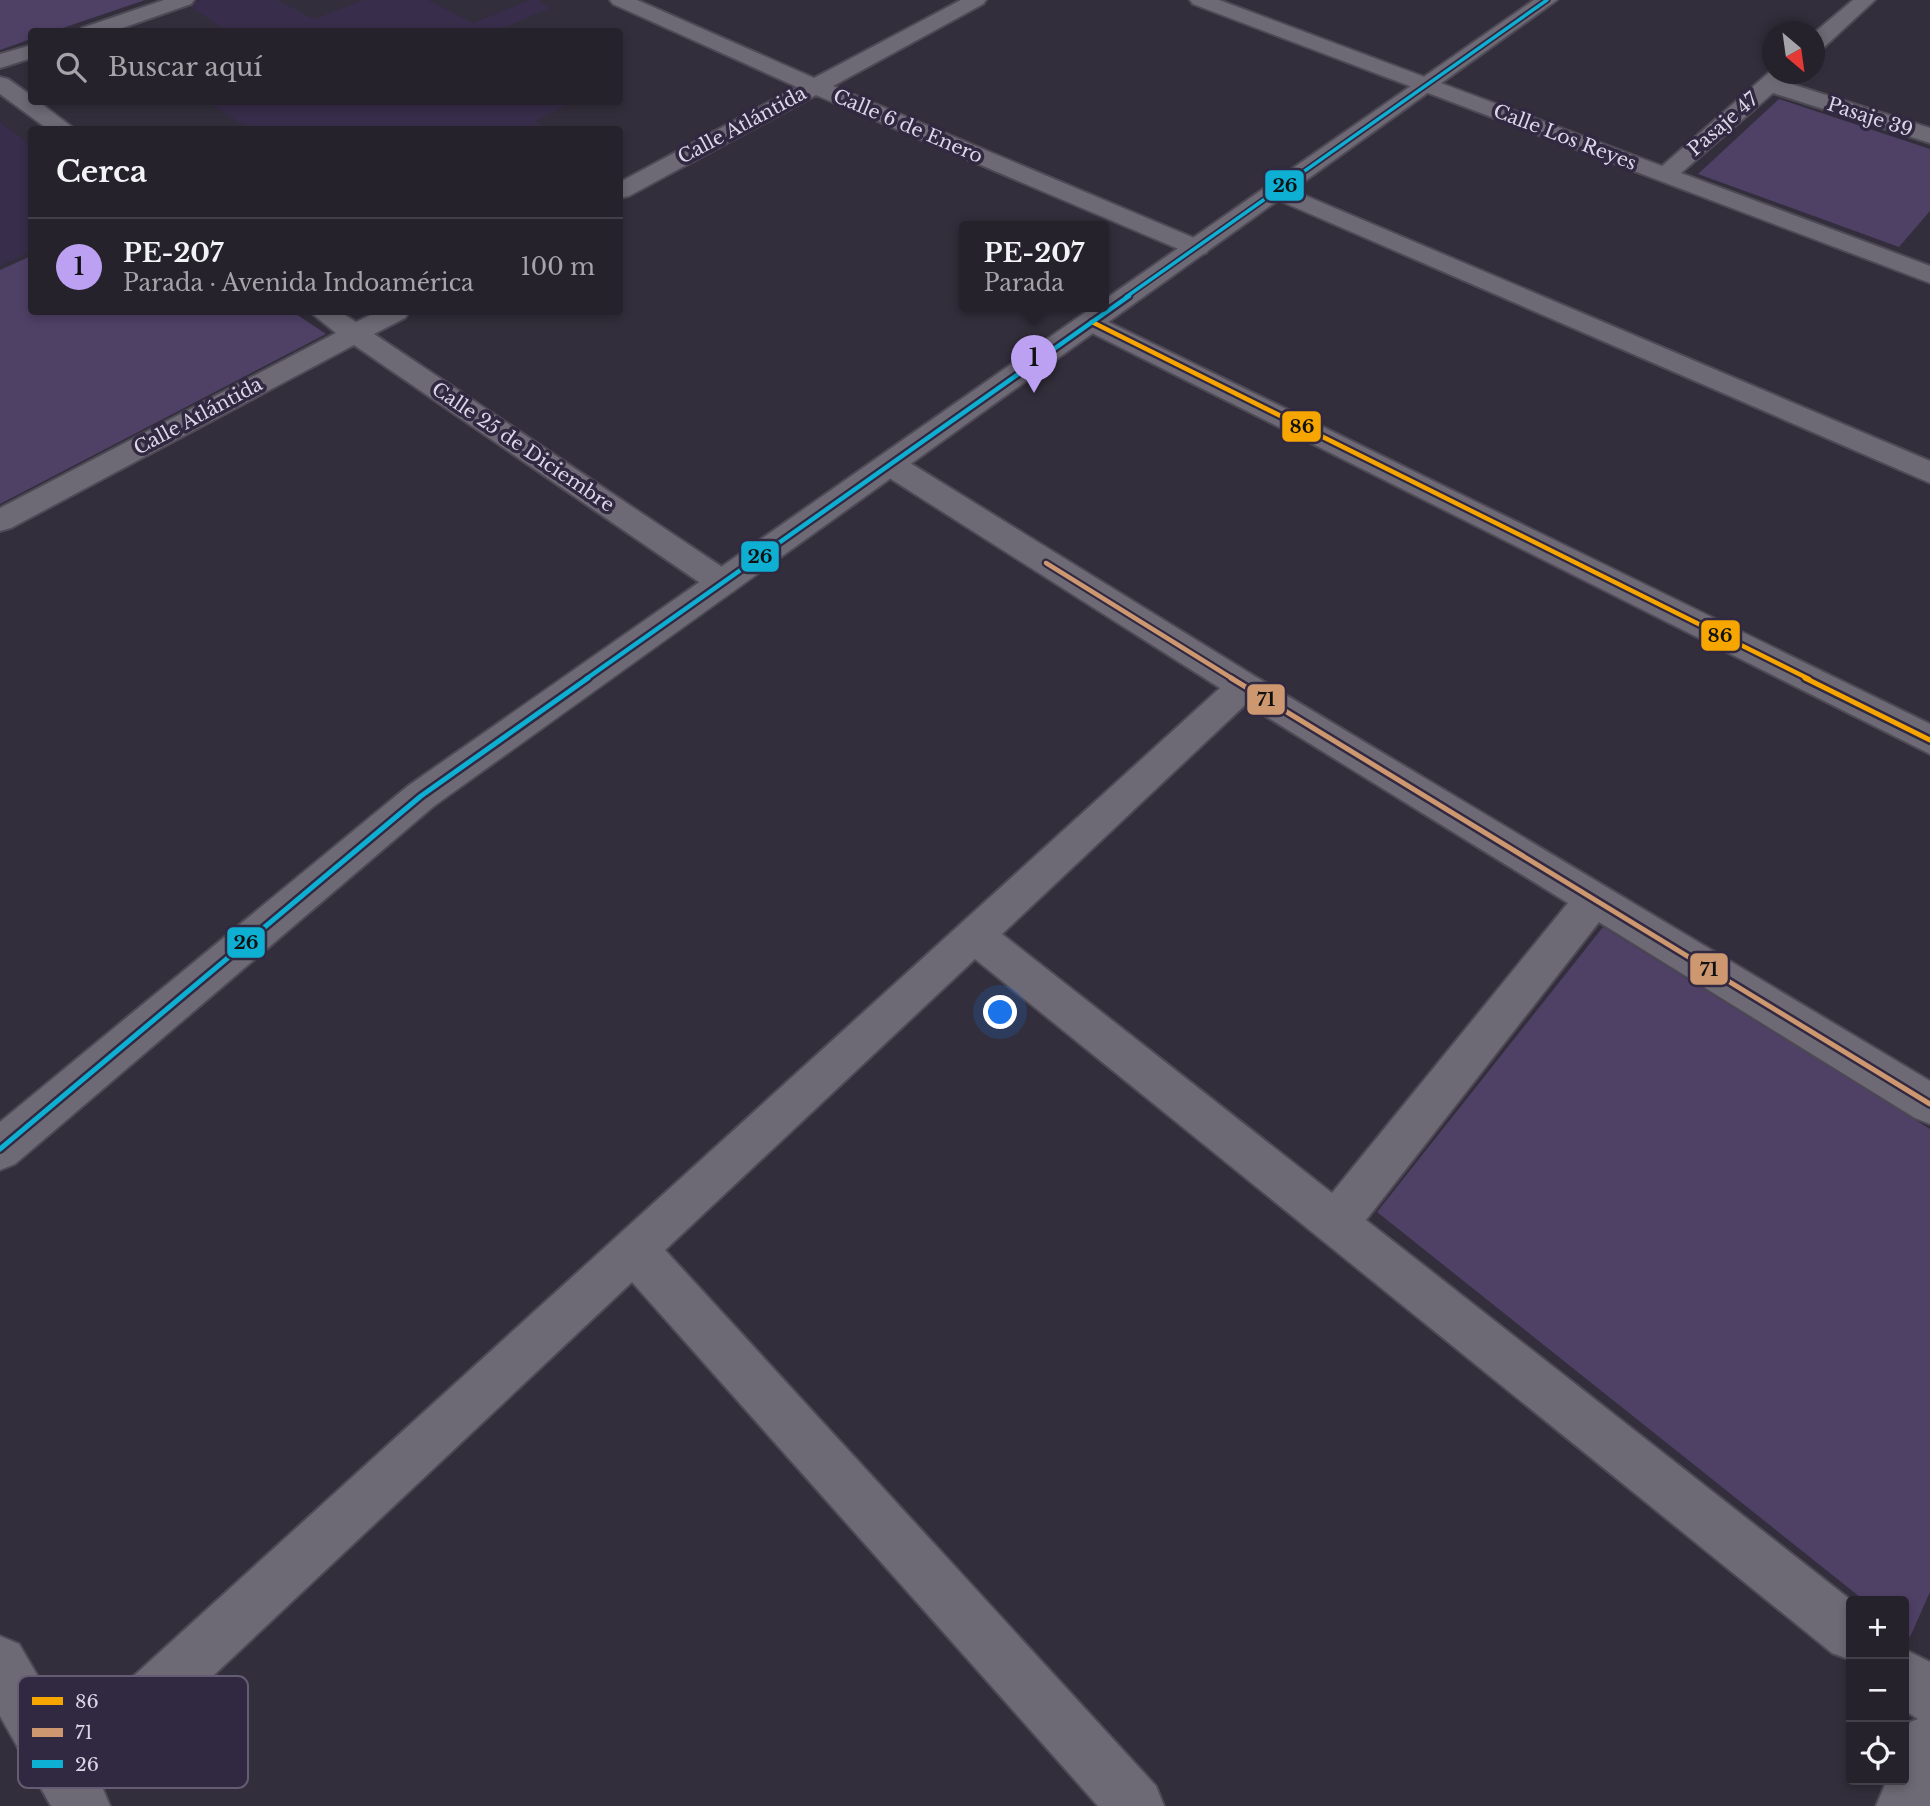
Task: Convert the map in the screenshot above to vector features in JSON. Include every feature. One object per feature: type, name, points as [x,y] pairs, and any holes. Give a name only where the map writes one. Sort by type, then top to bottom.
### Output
[{"type":"street","points":[[101,28],[184,0]]},
{"type":"street","name":"Calle 6 de Enero","points":[[620,0],[814,86],[1198,248]]},
{"type":"street","name":"Calle Atlántida","points":[[623,189],[976,0]]},
{"type":"street","name":"Calle Los Reyes","points":[[1200,0],[1930,275]]},
{"type":"street","points":[[1109,310],[1547,0]]},
{"type":"street","points":[[1825,35],[1865,0]]},
{"type":"street","points":[[0,61],[28,52]]},
{"type":"street","points":[[0,84],[28,104]]},
{"type":"street","name":"Pasaje 47","points":[[1665,175],[1769,84]]},
{"type":"street","name":"Pasaje 39","points":[[1789,84],[1930,136]]},
{"type":"street","points":[[30,105],[59,126]]},
{"type":"street","points":[[1278,191],[1930,473]]},
{"type":"street","points":[[0,1149],[421,796],[1106,312]]},
{"type":"street","name":"Calle 25 de Diciembre","points":[[327,315],[723,583]]},
{"type":"street","name":"Calle Atlántida","points":[[0,521],[390,315]]},
{"type":"street","points":[[1092,322],[1930,740]]},
{"type":"street","points":[[891,465],[1244,687],[1930,1104]]},
{"type":"street","points":[[192,1676],[634,1250],[1244,687]]},
{"type":"street","points":[[1336,1223],[1594,899]]},
{"type":"street","points":[[974,935],[1846,1630]]},
{"type":"street","points":[[634,1250],[1136,1806]]},
{"type":"street","points":[[0,1663],[18,1695]]},
{"type":"street","points":[[1909,1680],[1930,1697]]},
{"type":"street","points":[[1904,1806],[1930,1742]]},
{"type":"shaded area","points":[[0,0],[145,0],[63,28],[28,28],[28,40],[0,50]]},
{"type":"shaded area","points":[[202,0],[278,0],[314,19],[363,0],[428,0],[473,23],[529,0],[538,0],[550,8],[503,28],[223,28],[187,5]]},
{"type":"shaded area","points":[[1779,99],[1930,149],[1930,211],[1899,247],[1698,174]]},
{"type":"shaded area","points":[[213,105],[568,105],[535,121],[542,126],[244,126]]},
{"type":"shaded area","points":[[0,122],[28,143],[28,253],[0,266]]},
{"type":"shaded area","points":[[28,257],[28,315],[298,315],[326,334],[0,504],[0,270]]},
{"type":"shaded area","points":[[1603,927],[1930,1129],[1930,1592],[1910,1637],[1909,1596],[1859,1596],[1377,1212]]},
{"type":"transit line","name":"26","points":[[1109,310],[1547,0]]},
{"type":"transit line","name":"26","points":[[0,1149],[421,796],[1106,312]]},
{"type":"transit line","name":"86","points":[[1092,322],[1930,740]]},
{"type":"transit line","name":"71","points":[[1046,563],[1930,1104]]},
{"type":"place","name":"PE-207","points":[[1034,393]]}]
